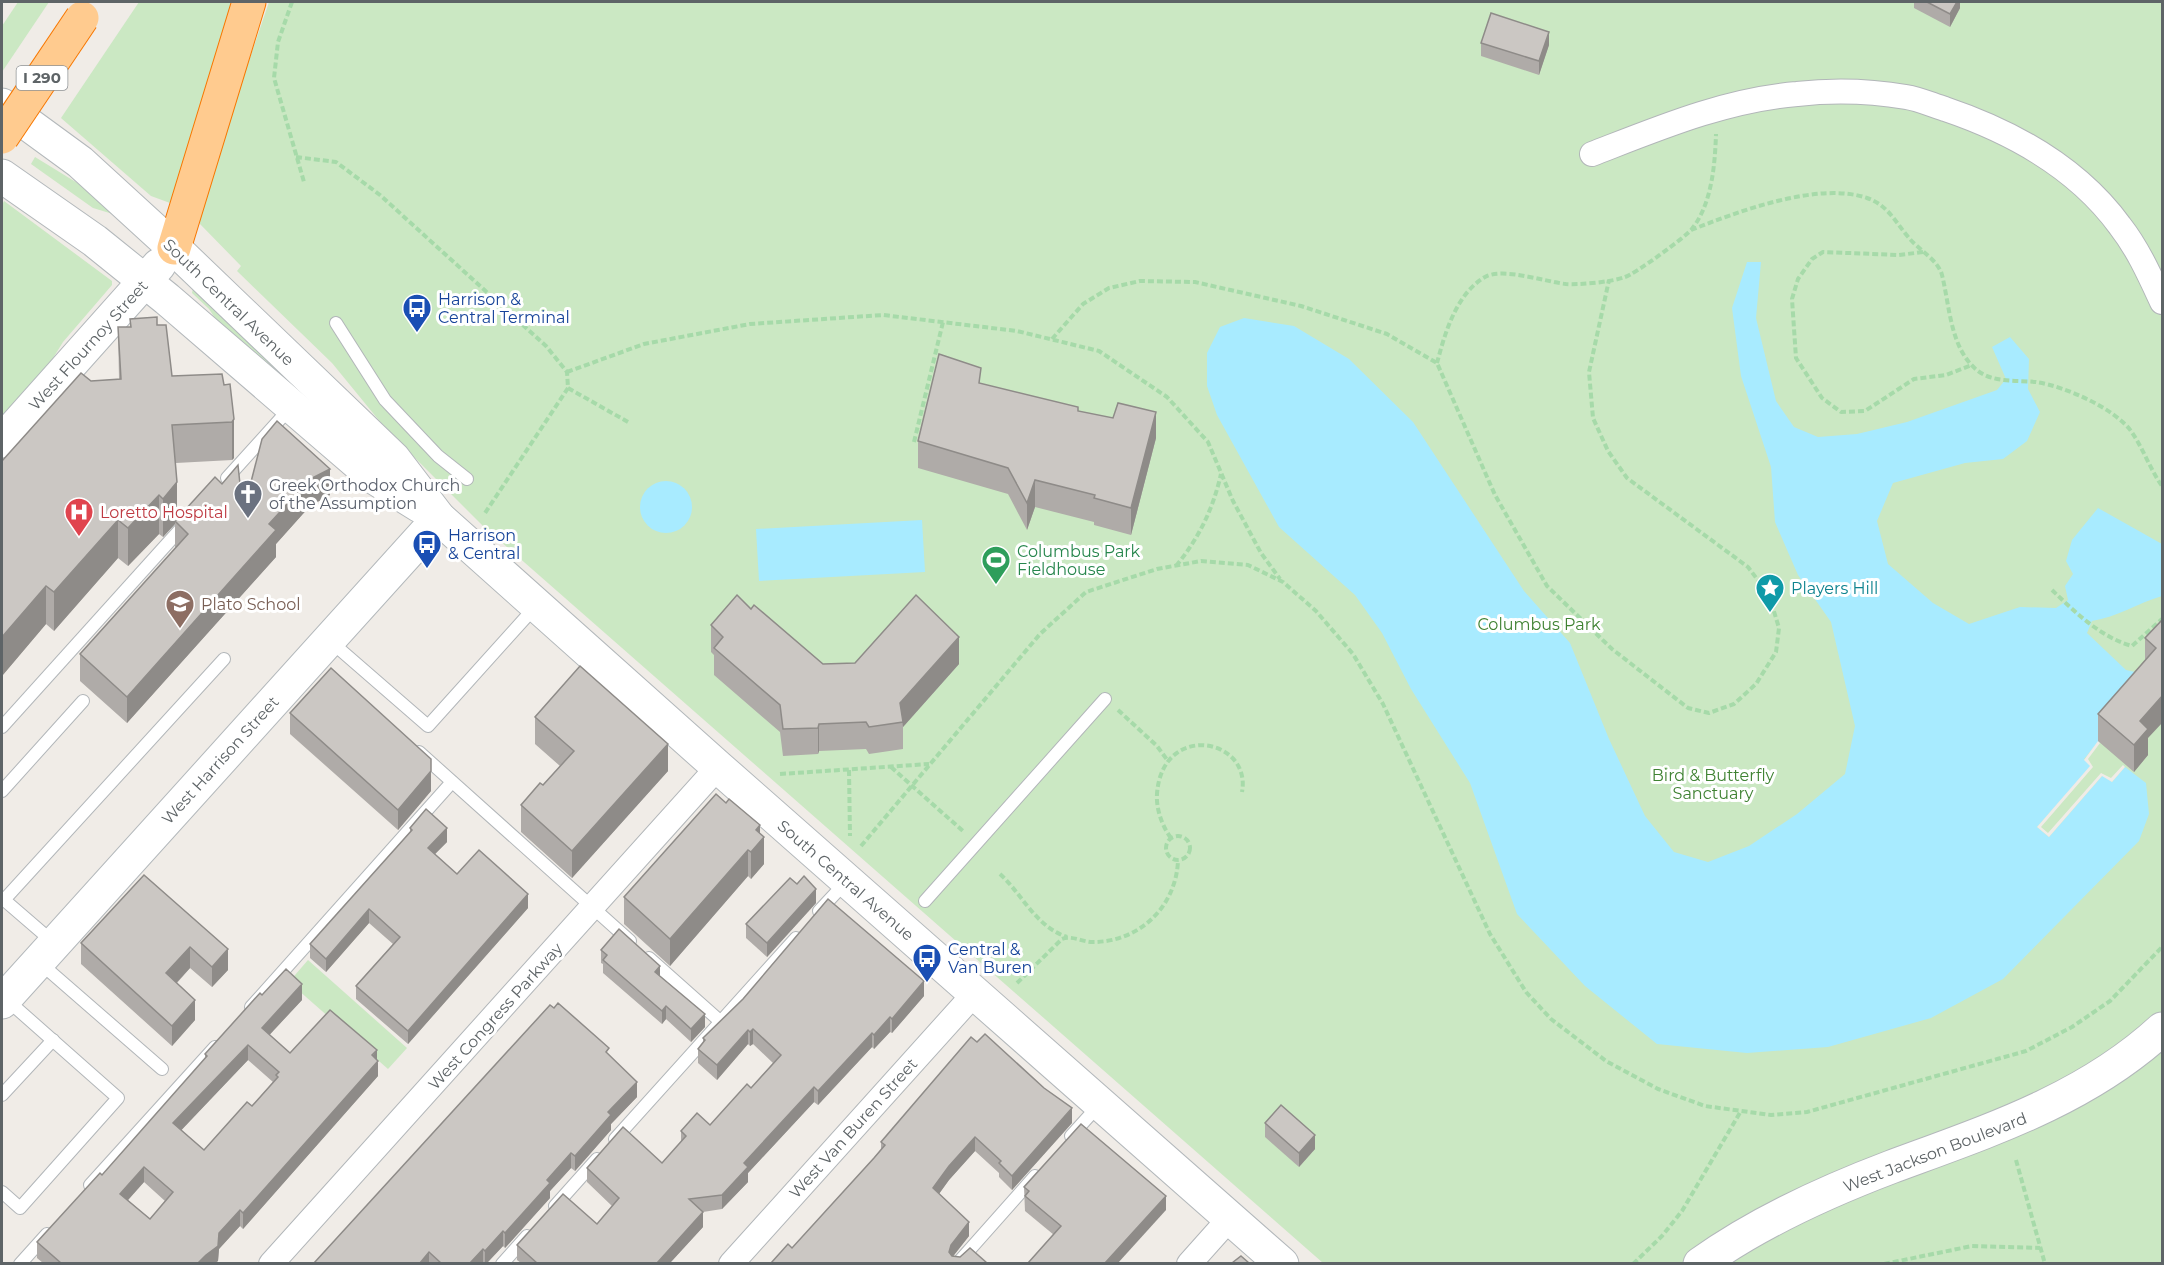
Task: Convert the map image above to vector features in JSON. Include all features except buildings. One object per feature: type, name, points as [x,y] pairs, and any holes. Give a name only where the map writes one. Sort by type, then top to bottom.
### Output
[{"type":"highway","points":[[174,248],[249,2]]},
{"type":"highway","name":"I 290","points":[[2,137],[88,10]]},
{"type":"street","points":[[1592,154],[1693,115],[1796,94],[1853,91],[1908,97],[1969,117],[2019,140],[2046,156],[2081,184],[2120,226],[2163,302]]},
{"type":"street","name":"South Central Avenue","points":[[2,105],[80,162],[174,248],[394,459],[439,518]]},
{"type":"street","name":"South Central Avenue","points":[[2,176],[95,241],[146,281],[293,405],[375,478],[439,518],[718,767],[1282,1263]]},
{"type":"street","name":"West Flournoy Street","points":[[2,441],[174,248]]},
{"type":"street","name":"West Harrison Street","points":[[3,1000],[321,654],[439,518]]},
{"type":"street","name":"West Congress Parkway","points":[[271,1263],[718,767]]},
{"type":"street","name":"West Van Buren Street","points":[[731,1263],[975,993]]},
{"type":"street","name":"West Jackson Boulevard","points":[[1700,1263],[1765,1224],[1824,1195],[2043,1109],[2119,1065],[2163,1029]]},
{"type":"street","points":[[1189,1263],[1230,1218]]},
{"type":"lane","points":[[336,323],[385,400],[438,456],[467,479]]},
{"type":"lane","points":[[217,490],[293,405]]},
{"type":"lane","points":[[2,727],[193,516]]},
{"type":"lane","points":[[321,654],[428,726],[536,605]]},
{"type":"lane","points":[[162,1069],[46,952],[3,899],[224,658]]},
{"type":"lane","points":[[925,901],[1105,699]]},
{"type":"lane","points":[[2,791],[83,701]]},
{"type":"lane","points":[[410,745],[721,1022]]},
{"type":"lane","points":[[244,1014],[452,782]]},
{"type":"lane","points":[[549,1212],[847,881]]},
{"type":"lane","points":[[2,1192],[20,1208],[118,1098],[53,1040],[3,1000]]},
{"type":"lane","points":[[2,1095],[53,1040]]},
{"type":"lane","points":[[85,1192],[220,1041]]},
{"type":"lane","points":[[1066,1142],[1100,1104]]},
{"type":"lane","points":[[957,1263],[1042,1168]]},
{"type":"lane","points":[[20,1263],[53,1228]]},
{"type":"lane","points":[[502,1263],[534,1229]]},
{"type":"path","points":[[292,2],[278,42],[274,78],[304,182]]},
{"type":"path","points":[[1691,230],[1706,202],[1715,157],[1718,109]]},
{"type":"path","points":[[296,157],[336,162],[380,195],[520,321],[546,346],[567,372],[568,388],[485,513]]},
{"type":"path","points":[[1437,363],[1446,332],[1464,295],[1486,276],[1511,274],[1569,284],[1626,277],[1691,230],[1740,211],[1783,198],[1840,194],[1868,198],[1892,214],[1908,238],[1941,272],[1953,328],[1972,365],[1980,372],[2002,380],[2037,382],[2070,391],[2116,416],[2131,431],[2163,486]]},
{"type":"path","points":[[1923,252],[1899,255],[1823,252],[1812,259],[1798,279],[1792,299],[1796,358],[1822,398],[1841,412],[1865,411],[1914,378],[1946,375],[1972,365]]},
{"type":"path","points":[[1052,339],[1083,304],[1108,288],[1140,281],[1195,282],[1301,306],[1387,334],[1437,363],[1495,495],[1547,586],[1612,650],[1688,708],[1709,713],[1734,704],[1756,684],[1776,652],[1779,628],[1769,594],[1748,567],[1627,478],[1608,451],[1593,418],[1589,372],[1609,279]]},
{"type":"path","points":[[567,372],[644,344],[750,324],[883,315],[1017,331],[1099,351],[1167,397],[1208,442],[1261,553],[1283,582],[1316,611],[1359,664],[1383,704],[1490,934],[1526,992],[1551,1019],[1616,1066],[1668,1093],[1705,1106],[1771,1115],[1808,1113],[2026,1051],[2072,1027],[2110,1000],[2163,947]]},
{"type":"path","points":[[914,442],[943,322]]},
{"type":"path","points":[[568,388],[628,422]]},
{"type":"path","points":[[1176,566],[1200,532],[1214,504],[1221,473]]},
{"type":"path","points":[[861,846],[1040,634],[1086,592],[1157,569],[1201,561],[1248,565],[1283,582]]},
{"type":"path","points":[[2052,590],[2097,630],[2116,641],[2132,645],[2163,619]]},
{"type":"path","points":[[1117,710],[1156,746],[1168,761]]},
{"type":"path","points":[[1171,838],[1161,820],[1157,801],[1159,778],[1168,761],[1185,747],[1195,745],[1218,749],[1232,758],[1242,772],[1242,792]]},
{"type":"path","points":[[780,774],[929,764]]},
{"type":"path","points":[[890,767],[966,833]]},
{"type":"path","points":[[849,770],[850,836]]},
{"type":"path","points":[[1183,837],[1190,847],[1186,858],[1178,861],[1170,859],[1166,852],[1166,844],[1171,838],[1183,837]]},
{"type":"path","points":[[1000,874],[1043,923],[1068,937],[1095,943],[1125,936],[1144,927],[1161,910],[1170,894],[1177,878],[1178,861]]},
{"type":"path","points":[[1017,983],[1052,949],[1068,937]]},
{"type":"path","points":[[1633,1263],[1662,1236],[1682,1210],[1741,1111]]},
{"type":"path","points":[[2016,1160],[2045,1263]]},
{"type":"path","points":[[1884,1263],[1972,1246],[2040,1248]]},
{"type":"green space","points":[[18,2],[49,2],[2,72],[2,26]]},
{"type":"green space","points":[[139,2],[238,2],[175,198],[170,203],[151,196],[61,118]]},
{"type":"green space","name":"Columbus Park","points":[[269,2],[2162,2],[2162,1263],[1323,1263],[483,526],[386,429],[332,363],[237,271],[241,266],[200,224],[199,207]]},
{"type":"green space","points":[[35,157],[79,184],[116,215],[93,208],[31,164]]},
{"type":"green space","points":[[4,201],[112,281],[112,285],[63,342],[50,363],[2,418],[2,205]]},
{"type":"green space","points":[[193,288],[280,371],[276,374],[217,321],[209,309],[192,293]]},
{"type":"green space","points":[[308,960],[407,1048],[388,1069],[289,982]]},
{"type":"water","points":[[1747,262],[1761,262],[1756,318],[1776,401],[1794,427],[1818,437],[1857,434],[1907,422],[1997,390],[2006,379],[1992,347],[2010,337],[2029,359],[2028,389],[2040,412],[2027,441],[2003,459],[1965,463],[1893,483],[1877,521],[1888,564],[1933,603],[1969,624],[2020,607],[2056,608],[2068,600],[2065,586],[2073,574],[2066,561],[2072,540],[2098,508],[2162,544],[2162,596],[2092,621],[2087,633],[2126,670],[2153,676],[2084,759],[2091,766],[2037,827],[2049,837],[2103,775],[2112,782],[2125,767],[2146,783],[2149,814],[2139,841],[2003,979],[1931,1018],[1828,1047],[1747,1053],[1657,1044],[1585,986],[1517,914],[1470,783],[1411,689],[1382,633],[1355,595],[1279,527],[1217,415],[1207,386],[1207,353],[1220,327],[1244,318],[1294,326],[1349,359],[1413,422],[1524,591],[1570,643],[1609,739],[1645,816],[1674,852],[1708,862],[1749,846],[1797,814],[1845,774],[1855,726],[1831,622],[1798,575],[1775,522],[1771,467],[1741,376],[1732,308]]},
{"type":"water","points":[[666,481],[680,485],[688,493],[692,507],[688,521],[680,529],[666,533],[652,529],[644,521],[640,507],[644,493],[652,485]]},
{"type":"water","points":[[922,520],[925,572],[759,581],[756,529]]},
{"type":"pier","points":[[2098,741],[2100,743],[2088,759],[2093,767],[2041,827],[2048,833],[2101,773],[2111,778],[2123,765],[2125,767],[2112,782],[2102,776],[2049,837],[2037,827],[2090,766],[2084,760]]},
{"type":"place","name":"Harrison & Central Terminal","points":[[417,334]]},
{"type":"place","name":"Greek Orthodox Church of the Assumption","points":[[248,520]]},
{"type":"place","name":"Loretto Hospital","points":[[79,538]]},
{"type":"place","name":"Harrison & Central","points":[[427,570]]},
{"type":"place","name":"Columbus Park Fieldhouse","points":[[996,586]]},
{"type":"place","name":"Players Hill","points":[[1770,614]]},
{"type":"place","name":"Plato School","points":[[180,630]]},
{"type":"place","name":"Central & Van Buren","points":[[927,984]]},
{"type":"park label","name":"Bird & Butterfly Sanctuary","points":[[1713,784]]}]
